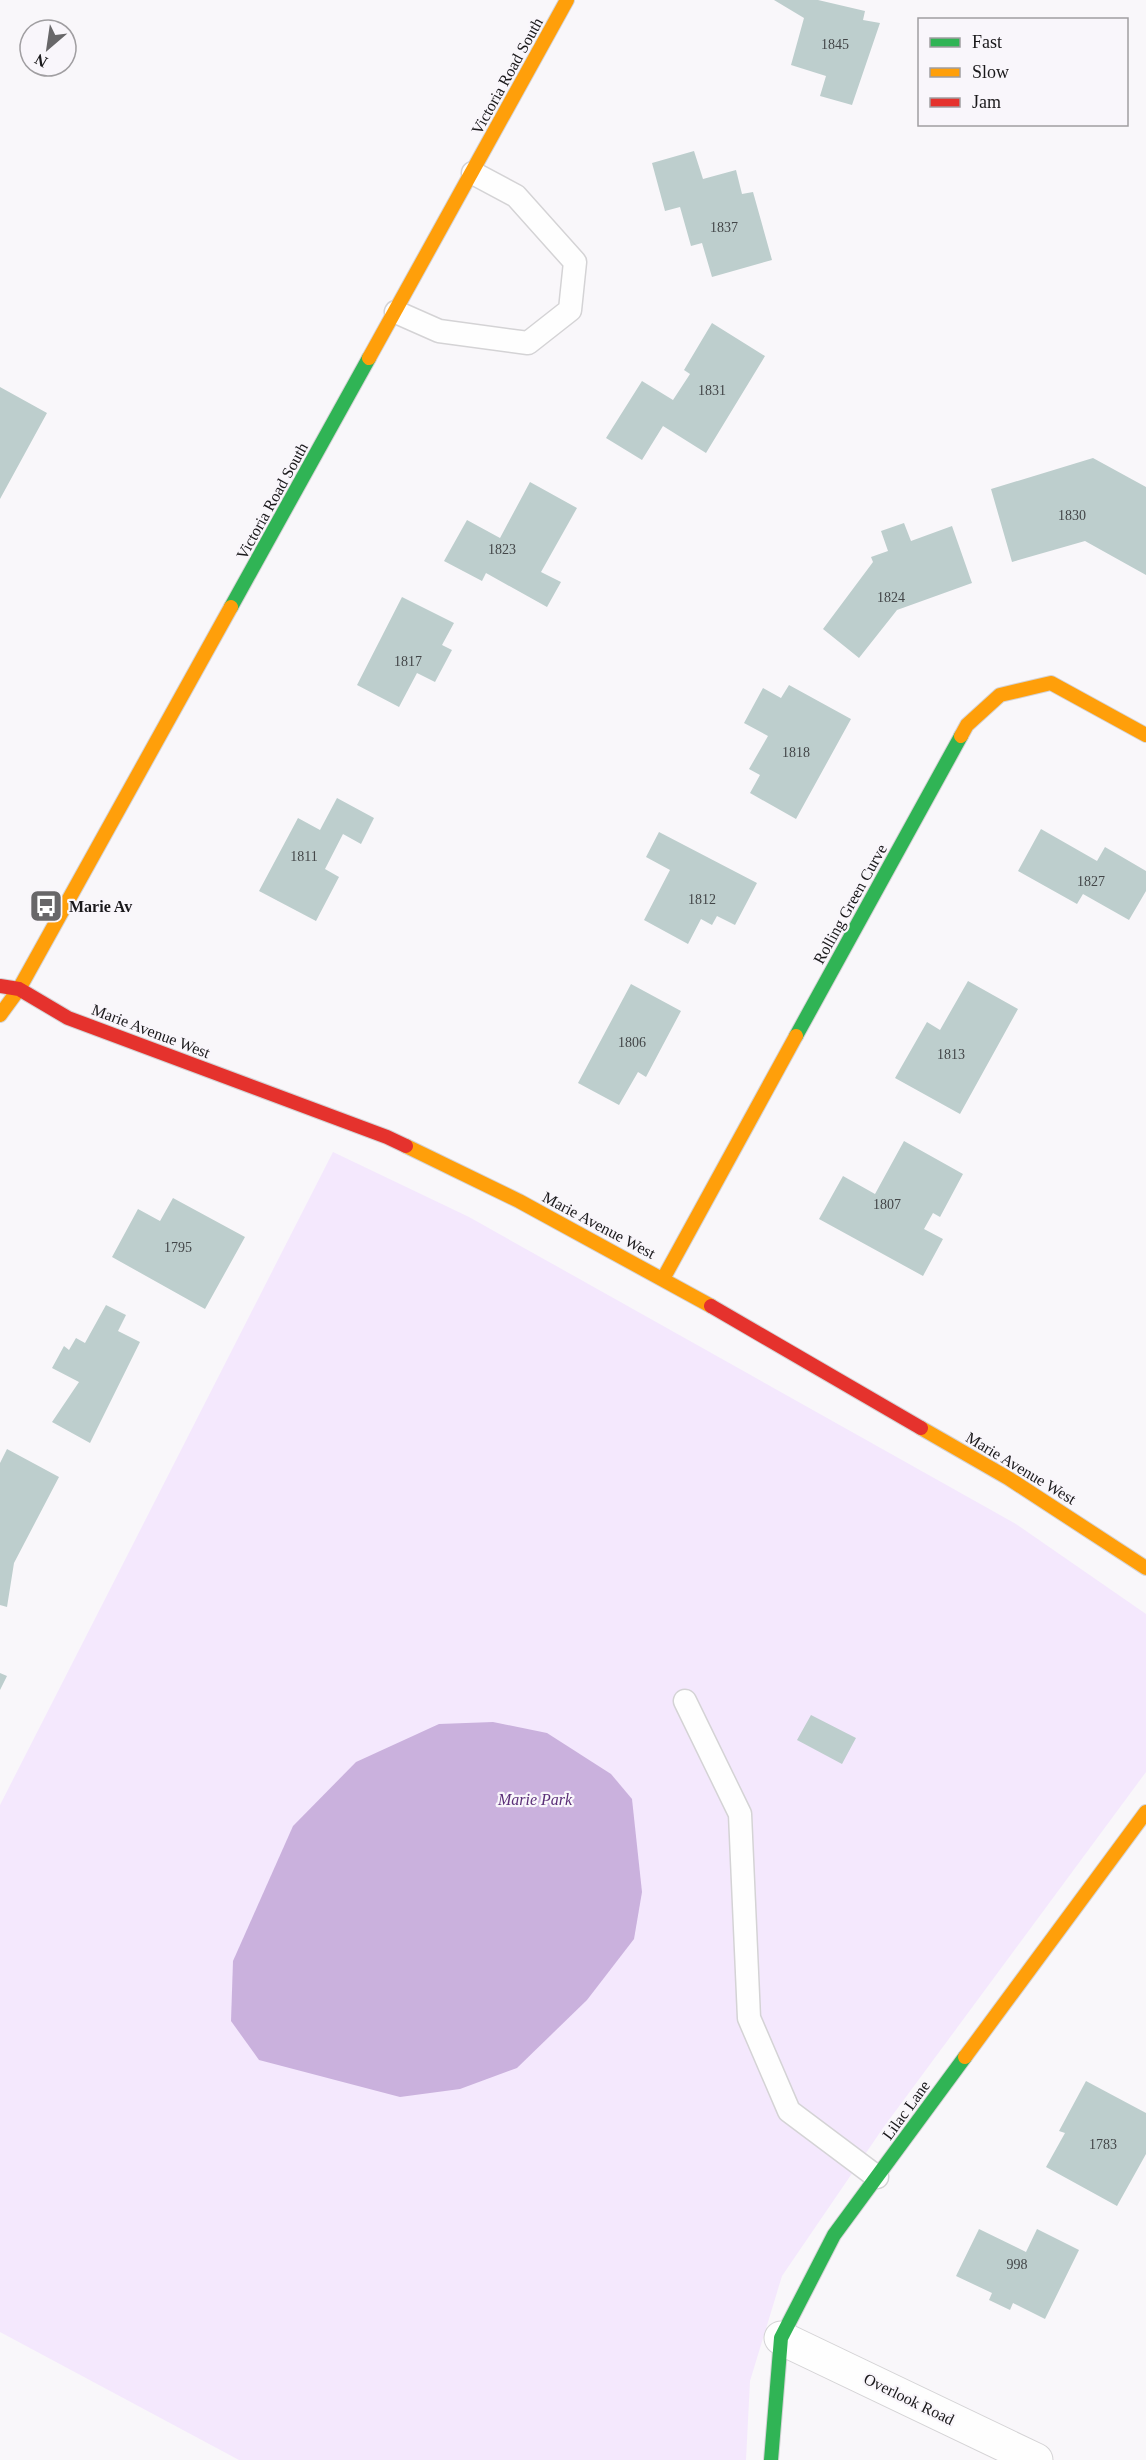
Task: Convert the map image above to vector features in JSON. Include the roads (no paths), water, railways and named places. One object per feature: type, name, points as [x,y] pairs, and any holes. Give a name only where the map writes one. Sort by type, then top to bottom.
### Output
[{"type":"street","name":"Victoria Road South","points":[[0,1015],[20,988],[567,0]]},
{"type":"street","name":"Rolling Green Curve","points":[[663,1278],[967,724],[1000,695],[1051,683],[1146,735]]},
{"type":"street","name":"Marie Avenue West","points":[[0,986],[20,988],[68,1018],[387,1137],[519,1201],[663,1278],[1008,1478],[1146,1568]]},
{"type":"street","name":"Lilac Lane","points":[[771,2460],[781,2338],[834,2235],[1146,1812]]},
{"type":"street","name":"Overlook Road","points":[[781,2338],[1036,2460]]},
{"type":"lane","points":[[396,312],[439,331],[528,343],[570,310],[576,262],[516,196],[473,173]]},
{"type":"lane","points":[[685,1701],[740,1814],[749,2018],[789,2111],[878,2177]]},
{"type":"place","name":"Marie Av","points":[[46,906]]},
{"type":"park label","name":"Marie Park","points":[[535,1799]]}]
